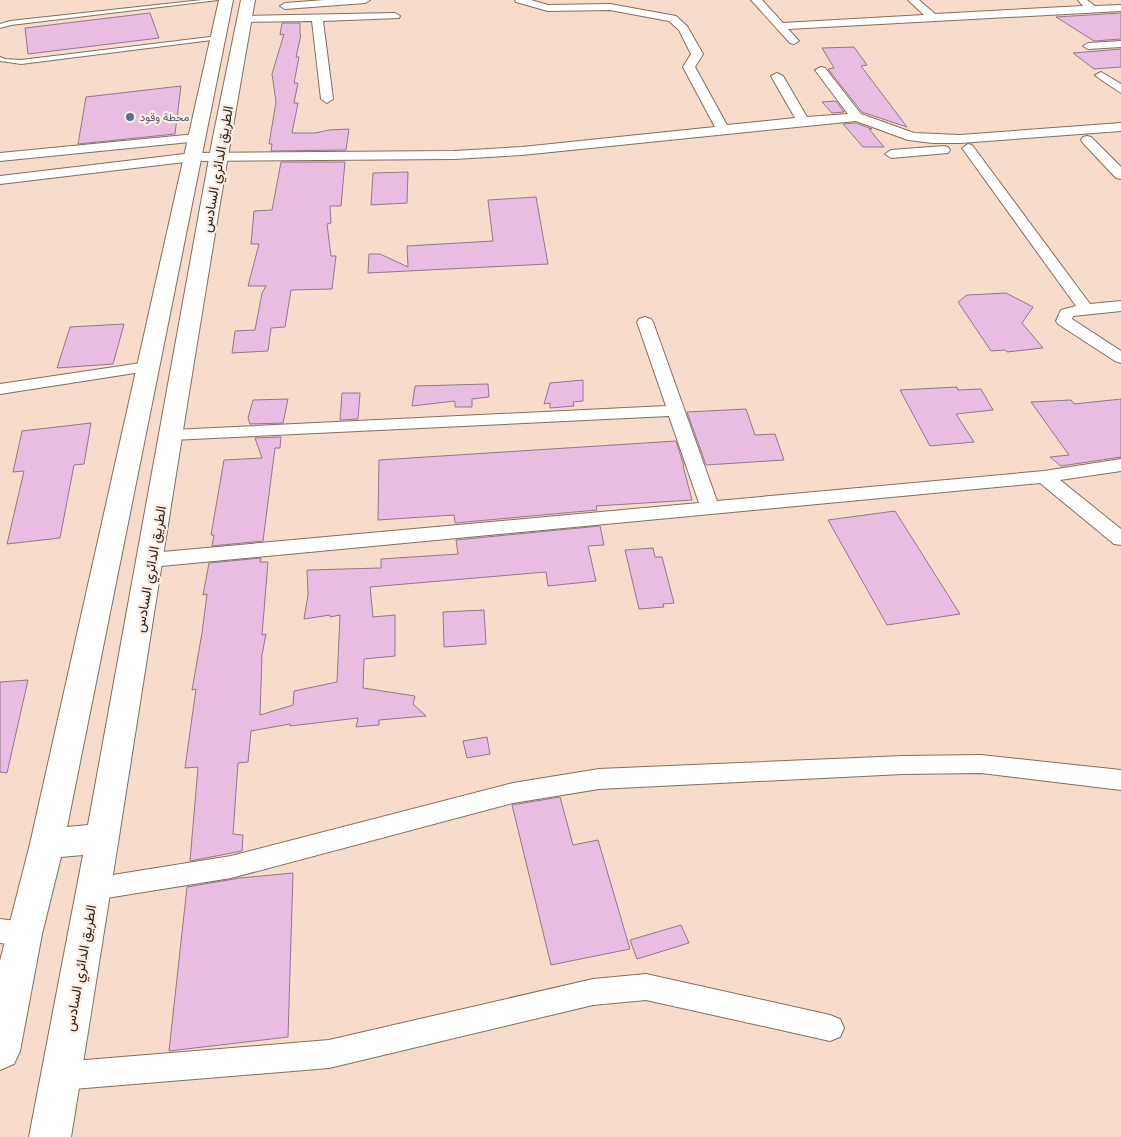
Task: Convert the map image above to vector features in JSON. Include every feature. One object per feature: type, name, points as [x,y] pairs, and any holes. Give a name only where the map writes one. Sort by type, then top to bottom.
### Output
[{"type":"highway","name":"الطريق الدائري السادس","points":[[50,1137],[172,435],[203,150],[218,38],[249,7]]},
{"type":"highway","name":"الطريق الدائري السادس","points":[[0,1051],[12,933],[47,844],[148,367],[203,150],[249,7]]},
{"type":"highway","points":[[47,844],[103,838]]},
{"type":"street","points":[[249,7],[365,0]]},
{"type":"street","points":[[520,0],[548,8],[610,7],[672,18],[683,28],[695,49],[697,54],[690,67],[724,130]]},
{"type":"street","points":[[756,0],[794,41]]},
{"type":"street","points":[[913,0],[932,18]]},
{"type":"street","points":[[1080,0],[1093,9]]},
{"type":"street","points":[[249,7],[317,18],[395,16]]},
{"type":"street","points":[[780,26],[1121,8]]},
{"type":"street","points":[[317,18],[327,99]]},
{"type":"street","points":[[1088,46],[1121,44]]},
{"type":"street","points":[[820,70],[857,117]]},
{"type":"street","points":[[1101,75],[1121,90]]},
{"type":"street","points":[[777,76],[803,121]]},
{"type":"street","points":[[0,157],[203,150],[454,155],[522,151],[857,117],[912,137],[933,139],[960,139],[1121,127]]},
{"type":"street","points":[[891,154],[1121,138]]},
{"type":"street","points":[[1087,140],[1121,175]]},
{"type":"street","points":[[968,148],[1086,309]]},
{"type":"street","points":[[0,180],[203,150]]},
{"type":"street","points":[[1121,306],[1066,313],[1064,321],[1121,358]]},
{"type":"street","points":[[645,322],[710,508]]},
{"type":"street","points":[[0,389],[148,367]]},
{"type":"street","points":[[172,435],[676,411]]},
{"type":"street","points":[[151,560],[1044,477],[1121,465]]},
{"type":"street","points":[[1044,477],[1121,539]]},
{"type":"street","points":[[94,889],[231,867],[513,793],[599,779],[893,765],[981,764],[1121,780]]},
{"type":"street","points":[[60,1076],[329,1054],[593,992],[646,987],[830,1028]]},
{"type":"lane","points":[[0,26],[10,23],[215,0]]},
{"type":"lane","points":[[0,59],[21,62],[218,38]]},
{"type":"building","points":[[150,13],[159,38],[28,54],[25,28]]},
{"type":"building","points":[[1121,13],[1121,39],[1094,41],[1056,17]]},
{"type":"building","points":[[282,23],[300,23],[301,35],[296,57],[299,57],[294,83],[298,83],[294,103],[298,103],[292,133],[315,133],[349,129],[346,150],[271,151],[272,144],[269,144],[276,102],[272,74],[284,34],[280,35]]},
{"type":"building","points":[[854,47],[867,65],[861,66],[907,127],[862,112],[828,69],[834,68],[822,48]]},
{"type":"building","points":[[1121,49],[1121,67],[1094,69],[1073,53]]},
{"type":"building","name":"محطة وقود","points":[[181,86],[175,134],[78,144],[86,97]]},
{"type":"building","points":[[836,101],[844,112],[832,113],[822,102]]},
{"type":"building","points":[[856,123],[872,129],[869,129],[884,147],[863,147],[843,124]]},
{"type":"building","points":[[281,162],[345,162],[341,206],[330,206],[331,223],[327,224],[331,256],[336,256],[332,289],[291,290],[285,327],[271,328],[268,351],[232,353],[235,331],[255,330],[262,293],[266,286],[248,286],[259,244],[251,244],[254,211],[272,210]]},
{"type":"building","points":[[408,172],[407,203],[371,205],[373,173]]},
{"type":"building","points":[[536,197],[548,264],[368,273],[369,254],[380,254],[408,267],[407,246],[493,241],[488,200]]},
{"type":"building","points":[[1006,293],[1033,307],[1022,323],[1043,348],[1007,352],[1005,350],[991,351],[958,302],[967,295]]},
{"type":"building","points":[[124,324],[113,364],[57,368],[70,327]]},
{"type":"building","points":[[583,380],[583,401],[573,402],[574,406],[550,408],[550,403],[544,404],[550,383]]},
{"type":"building","points":[[488,384],[489,397],[472,399],[472,407],[455,407],[455,401],[412,406],[415,386]]},
{"type":"building","points":[[957,387],[958,390],[981,389],[993,410],[956,414],[974,442],[930,446],[900,390]]},
{"type":"building","points":[[342,393],[360,393],[358,419],[340,420]]},
{"type":"building","points":[[288,399],[283,423],[250,424],[248,418],[253,400]]},
{"type":"building","points":[[1121,399],[1121,457],[1061,466],[1050,457],[1069,455],[1031,402],[1071,400],[1074,404]]},
{"type":"building","points":[[746,409],[755,435],[775,434],[784,460],[706,465],[687,412]]},
{"type":"building","points":[[91,423],[84,464],[74,465],[60,538],[7,544],[24,471],[13,472],[22,431]]},
{"type":"building","points":[[281,437],[280,448],[275,448],[263,541],[212,546],[214,535],[211,535],[224,460],[262,458],[255,438]]},
{"type":"building","points":[[676,441],[692,500],[596,506],[597,510],[455,523],[454,515],[378,520],[379,460]]},
{"type":"building","points":[[895,511],[960,614],[887,625],[828,520]]},
{"type":"building","points":[[600,526],[604,545],[588,546],[596,581],[548,586],[546,572],[370,587],[373,617],[395,615],[395,656],[364,659],[363,688],[415,696],[413,704],[426,716],[379,720],[379,725],[356,727],[358,718],[290,726],[290,724],[251,731],[248,762],[238,763],[233,834],[243,835],[242,851],[190,861],[198,767],[185,768],[196,689],[192,690],[207,594],[203,595],[209,563],[261,558],[260,562],[268,562],[262,635],[266,634],[262,655],[260,715],[293,705],[294,691],[337,682],[340,615],[304,619],[308,595],[307,570],[381,568],[381,559],[458,554],[456,540]]},
{"type":"building","points":[[653,548],[655,557],[662,557],[674,603],[663,604],[664,607],[639,609],[625,550]]},
{"type":"building","points":[[484,610],[486,644],[444,647],[443,612]]},
{"type":"building","points":[[28,680],[7,773],[0,772],[0,682]]},
{"type":"building","points":[[487,737],[490,754],[467,758],[463,741]]},
{"type":"building","points":[[560,797],[573,845],[598,840],[630,949],[551,965],[512,805]]},
{"type":"building","points":[[293,873],[288,1037],[169,1051],[187,887],[240,878]]},
{"type":"building","points":[[681,925],[689,943],[637,959],[630,940]]},
{"type":"place","name":"محطة وقود","points":[[130,117]]}]
